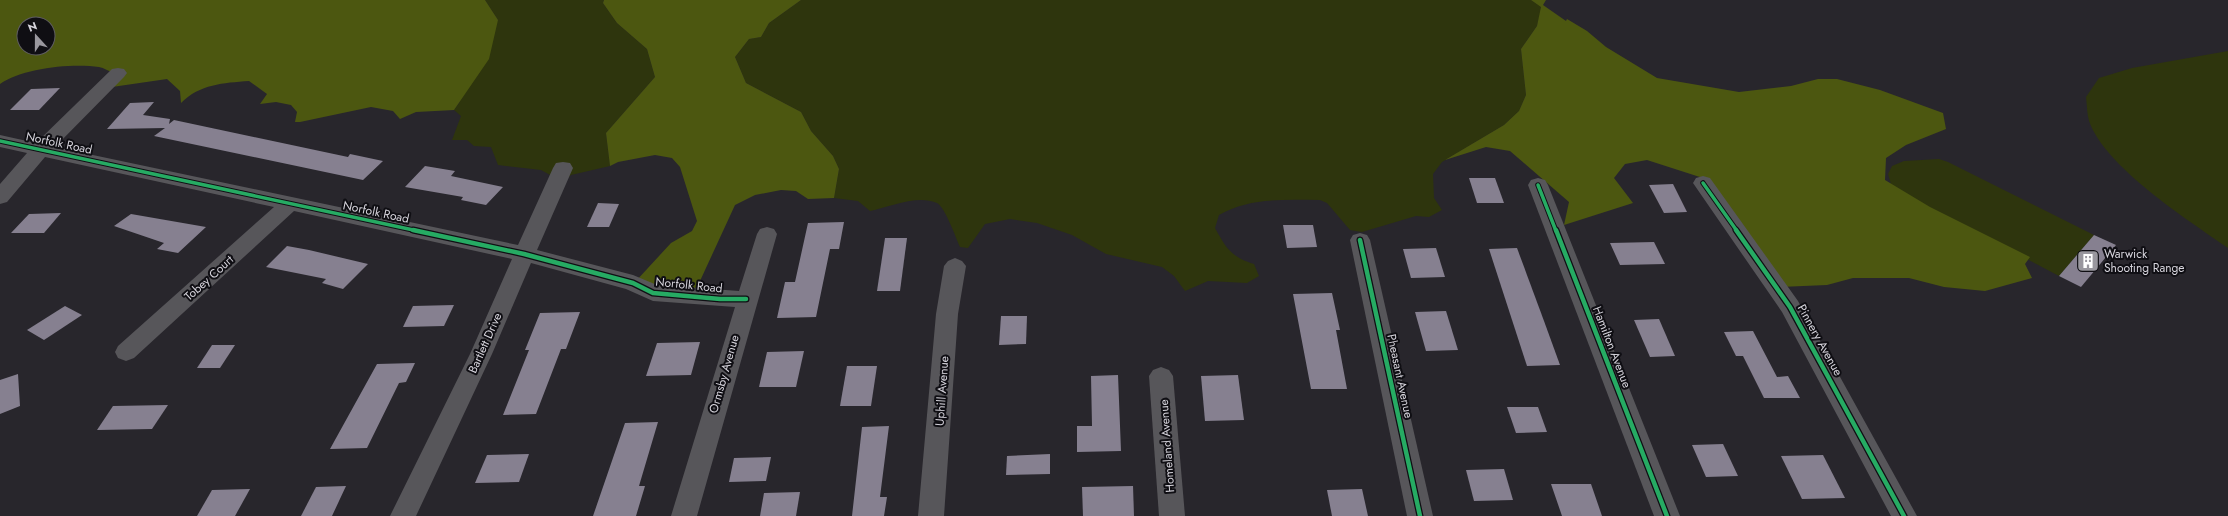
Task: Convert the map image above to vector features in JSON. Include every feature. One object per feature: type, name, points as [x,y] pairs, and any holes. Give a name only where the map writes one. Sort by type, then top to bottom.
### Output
[{"type":"street","points":[[0,197],[41,149],[118,73]]},
{"type":"street","name":"Norfolk Road","points":[[0,141],[524,254],[633,283],[653,293],[720,299],[746,299]]},
{"type":"street","name":"Bartlett Drive","points":[[403,516],[481,354],[563,168]]},
{"type":"street","name":"Pinnery Avenue","points":[[1703,183],[1790,307],[1904,516]]},
{"type":"street","name":"Hamilton Avenue","points":[[1538,185],[1667,516]]},
{"type":"street","name":"Tobey Court","points":[[126,352],[291,203]]},
{"type":"street","name":"Ormsby Avenue","points":[[684,516],[746,299],[767,234]]},
{"type":"street","name":"Pheasant Avenue","points":[[1360,240],[1420,516]]},
{"type":"street","name":"Uphill Avenue","points":[[931,516],[947,314],[955,266]]},
{"type":"street","name":"Homeland Avenue","points":[[1161,376],[1172,516]]},
{"type":"green space","points":[[0,0],[485,0],[498,20],[489,59],[454,110],[416,112],[400,119],[393,111],[371,107],[295,122],[297,112],[291,105],[276,102],[260,104],[267,94],[249,81],[221,84],[204,88],[188,97],[181,103],[180,91],[167,79],[112,87],[113,73],[101,67],[62,66],[21,74],[0,84]]},
{"type":"green space","points":[[485,0],[604,0],[603,3],[617,23],[647,49],[655,77],[606,133],[610,166],[571,175],[563,182],[541,170],[498,165],[491,147],[474,146],[467,140],[452,140],[461,116],[454,110],[459,103],[498,20]]},
{"type":"green space","points":[[604,0],[801,0],[769,23],[761,37],[749,39],[735,57],[746,83],[801,112],[811,131],[833,156],[839,169],[834,198],[808,199],[796,191],[781,190],[755,195],[735,205],[694,294],[636,281],[671,243],[692,231],[697,221],[680,167],[672,158],[655,155],[618,162],[610,166],[606,133],[655,77],[647,49],[617,23],[603,3]]},
{"type":"green space","points":[[801,0],[1531,0],[1542,7],[1537,26],[1521,49],[1526,95],[1519,111],[1504,125],[1442,162],[1433,174],[1434,198],[1442,210],[1429,217],[1416,216],[1362,232],[1350,230],[1327,203],[1320,200],[1281,200],[1256,202],[1243,205],[1219,215],[1215,228],[1222,241],[1230,251],[1234,255],[1254,264],[1259,276],[1247,283],[1208,281],[1185,291],[1174,276],[1162,267],[1106,254],[1072,235],[1037,223],[1010,219],[985,224],[968,248],[960,247],[947,216],[937,203],[921,200],[912,201],[870,211],[858,201],[834,198],[839,169],[833,156],[811,131],[801,112],[746,83],[735,57],[749,39],[761,37],[769,23]]},
{"type":"green space","points":[[1531,0],[1546,0],[1543,5],[1566,21],[1567,19],[1587,31],[1606,47],[1657,78],[1739,92],[1791,86],[1818,79],[1837,79],[1880,90],[1943,113],[1946,129],[1906,145],[1886,158],[1885,180],[1930,207],[2030,257],[2025,264],[2032,278],[1985,291],[1944,287],[1909,278],[1853,278],[1827,285],[1780,287],[1706,179],[1647,160],[1625,164],[1614,178],[1633,203],[1564,225],[1569,202],[1510,151],[1486,147],[1445,160],[1504,125],[1519,111],[1526,95],[1521,49],[1537,26],[1541,7]]},
{"type":"green space","points":[[2228,51],[2228,248],[2171,208],[2129,174],[2112,156],[2098,139],[2089,121],[2086,97],[2099,78],[2132,68]]},
{"type":"green space","name":"Warwick Shooting Range","points":[[1939,159],[1948,162],[2094,235],[2059,276],[1909,197],[1891,184],[1888,174],[1892,166],[1904,161]]},
{"type":"building","points":[[60,88],[39,110],[10,110],[31,89]]},
{"type":"building","points":[[154,102],[143,115],[170,119],[169,124],[174,120],[348,157],[350,154],[383,161],[363,180],[154,136],[165,128],[107,129],[130,103]]},
{"type":"building","points":[[425,166],[455,171],[451,176],[503,187],[486,205],[461,200],[463,197],[405,187]]},
{"type":"building","points":[[1469,178],[1495,178],[1504,203],[1477,203]]},
{"type":"building","points":[[1673,184],[1687,212],[1664,213],[1649,185]]},
{"type":"building","points":[[598,203],[619,204],[609,227],[587,227]]},
{"type":"building","points":[[61,213],[44,233],[11,233],[29,214]]},
{"type":"building","points":[[131,214],[206,227],[178,253],[157,249],[164,243],[114,226]]},
{"type":"building","points":[[844,222],[839,249],[830,249],[816,317],[777,318],[785,282],[795,282],[808,223]]},
{"type":"building","points":[[1283,225],[1313,225],[1317,247],[1287,248]]},
{"type":"building","name":"Warwick Shooting Range","points":[[2094,235],[2116,245],[2081,287],[2059,276]]},
{"type":"building","points":[[885,238],[907,238],[900,291],[877,291]]},
{"type":"building","points":[[1654,242],[1665,264],[1620,265],[1610,243]]},
{"type":"building","points":[[287,246],[368,264],[343,289],[322,283],[326,279],[266,267]]},
{"type":"building","points":[[1436,248],[1445,277],[1411,278],[1403,249]]},
{"type":"building","points":[[1517,248],[1560,365],[1527,366],[1489,249]]},
{"type":"building","points":[[1332,293],[1340,330],[1336,330],[1347,389],[1311,389],[1293,294]]},
{"type":"building","points":[[454,305],[444,326],[403,327],[413,306]]},
{"type":"building","points":[[65,306],[82,315],[44,340],[27,330]]},
{"type":"building","points":[[1446,311],[1458,350],[1426,351],[1415,312]]},
{"type":"building","points":[[580,312],[566,349],[561,349],[536,414],[503,415],[529,350],[525,350],[540,313]]},
{"type":"building","points":[[1001,316],[1027,316],[1026,344],[999,345]]},
{"type":"building","points":[[1659,319],[1675,356],[1650,357],[1634,320]]},
{"type":"building","points":[[1753,331],[1777,377],[1788,376],[1800,398],[1764,398],[1743,356],[1736,356],[1724,332]]},
{"type":"building","points":[[700,342],[691,375],[646,376],[657,343]]},
{"type":"building","points":[[212,345],[235,345],[220,368],[197,368]]},
{"type":"building","points":[[804,351],[796,387],[759,387],[767,352]]},
{"type":"building","points":[[415,363],[406,382],[399,383],[367,448],[330,449],[377,364]]},
{"type":"building","points":[[847,366],[877,366],[871,406],[840,406]]},
{"type":"building","points":[[18,374],[20,406],[0,414],[0,380]]},
{"type":"building","points":[[1118,375],[1121,451],[1077,452],[1077,426],[1092,426],[1091,376]]},
{"type":"building","points":[[1238,375],[1244,420],[1205,421],[1201,376]]},
{"type":"building","points":[[168,405],[152,429],[97,430],[113,406]]},
{"type":"building","points":[[1507,407],[1538,407],[1547,432],[1516,433]]},
{"type":"building","points":[[658,422],[639,486],[645,486],[636,516],[593,516],[625,423]]},
{"type":"building","points":[[889,426],[880,497],[887,497],[884,516],[852,516],[862,427]]},
{"type":"building","points":[[1723,444],[1738,476],[1706,477],[1692,445]]},
{"type":"building","points":[[529,454],[519,482],[475,483],[487,455]]},
{"type":"building","points":[[1050,454],[1050,474],[1006,475],[1007,456]]},
{"type":"building","points":[[1823,455],[1845,498],[1802,499],[1781,456]]},
{"type":"building","points":[[771,457],[766,481],[729,482],[734,458]]},
{"type":"building","points":[[1504,469],[1513,500],[1474,501],[1466,470]]},
{"type":"building","points":[[1551,484],[1591,484],[1602,516],[1562,516]]},
{"type":"building","points":[[346,486],[332,516],[301,516],[316,487]]},
{"type":"building","points":[[1133,486],[1134,516],[1083,516],[1082,487]]},
{"type":"building","points":[[250,489],[235,516],[197,516],[212,490]]},
{"type":"building","points":[[1362,489],[1368,516],[1332,516],[1327,490]]},
{"type":"building","points":[[800,492],[796,516],[760,516],[764,493]]},
{"type":"cycle path","points":[[0,141],[524,254],[633,283],[653,293],[720,299],[746,299]]},
{"type":"cycle path","points":[[1703,183],[1790,307],[1904,516]]},
{"type":"cycle path","points":[[1538,185],[1667,516]]},
{"type":"cycle path","points":[[1360,240],[1420,516]]},
{"type":"place","name":"Warwick Shooting Range","points":[[2088,261]]}]
